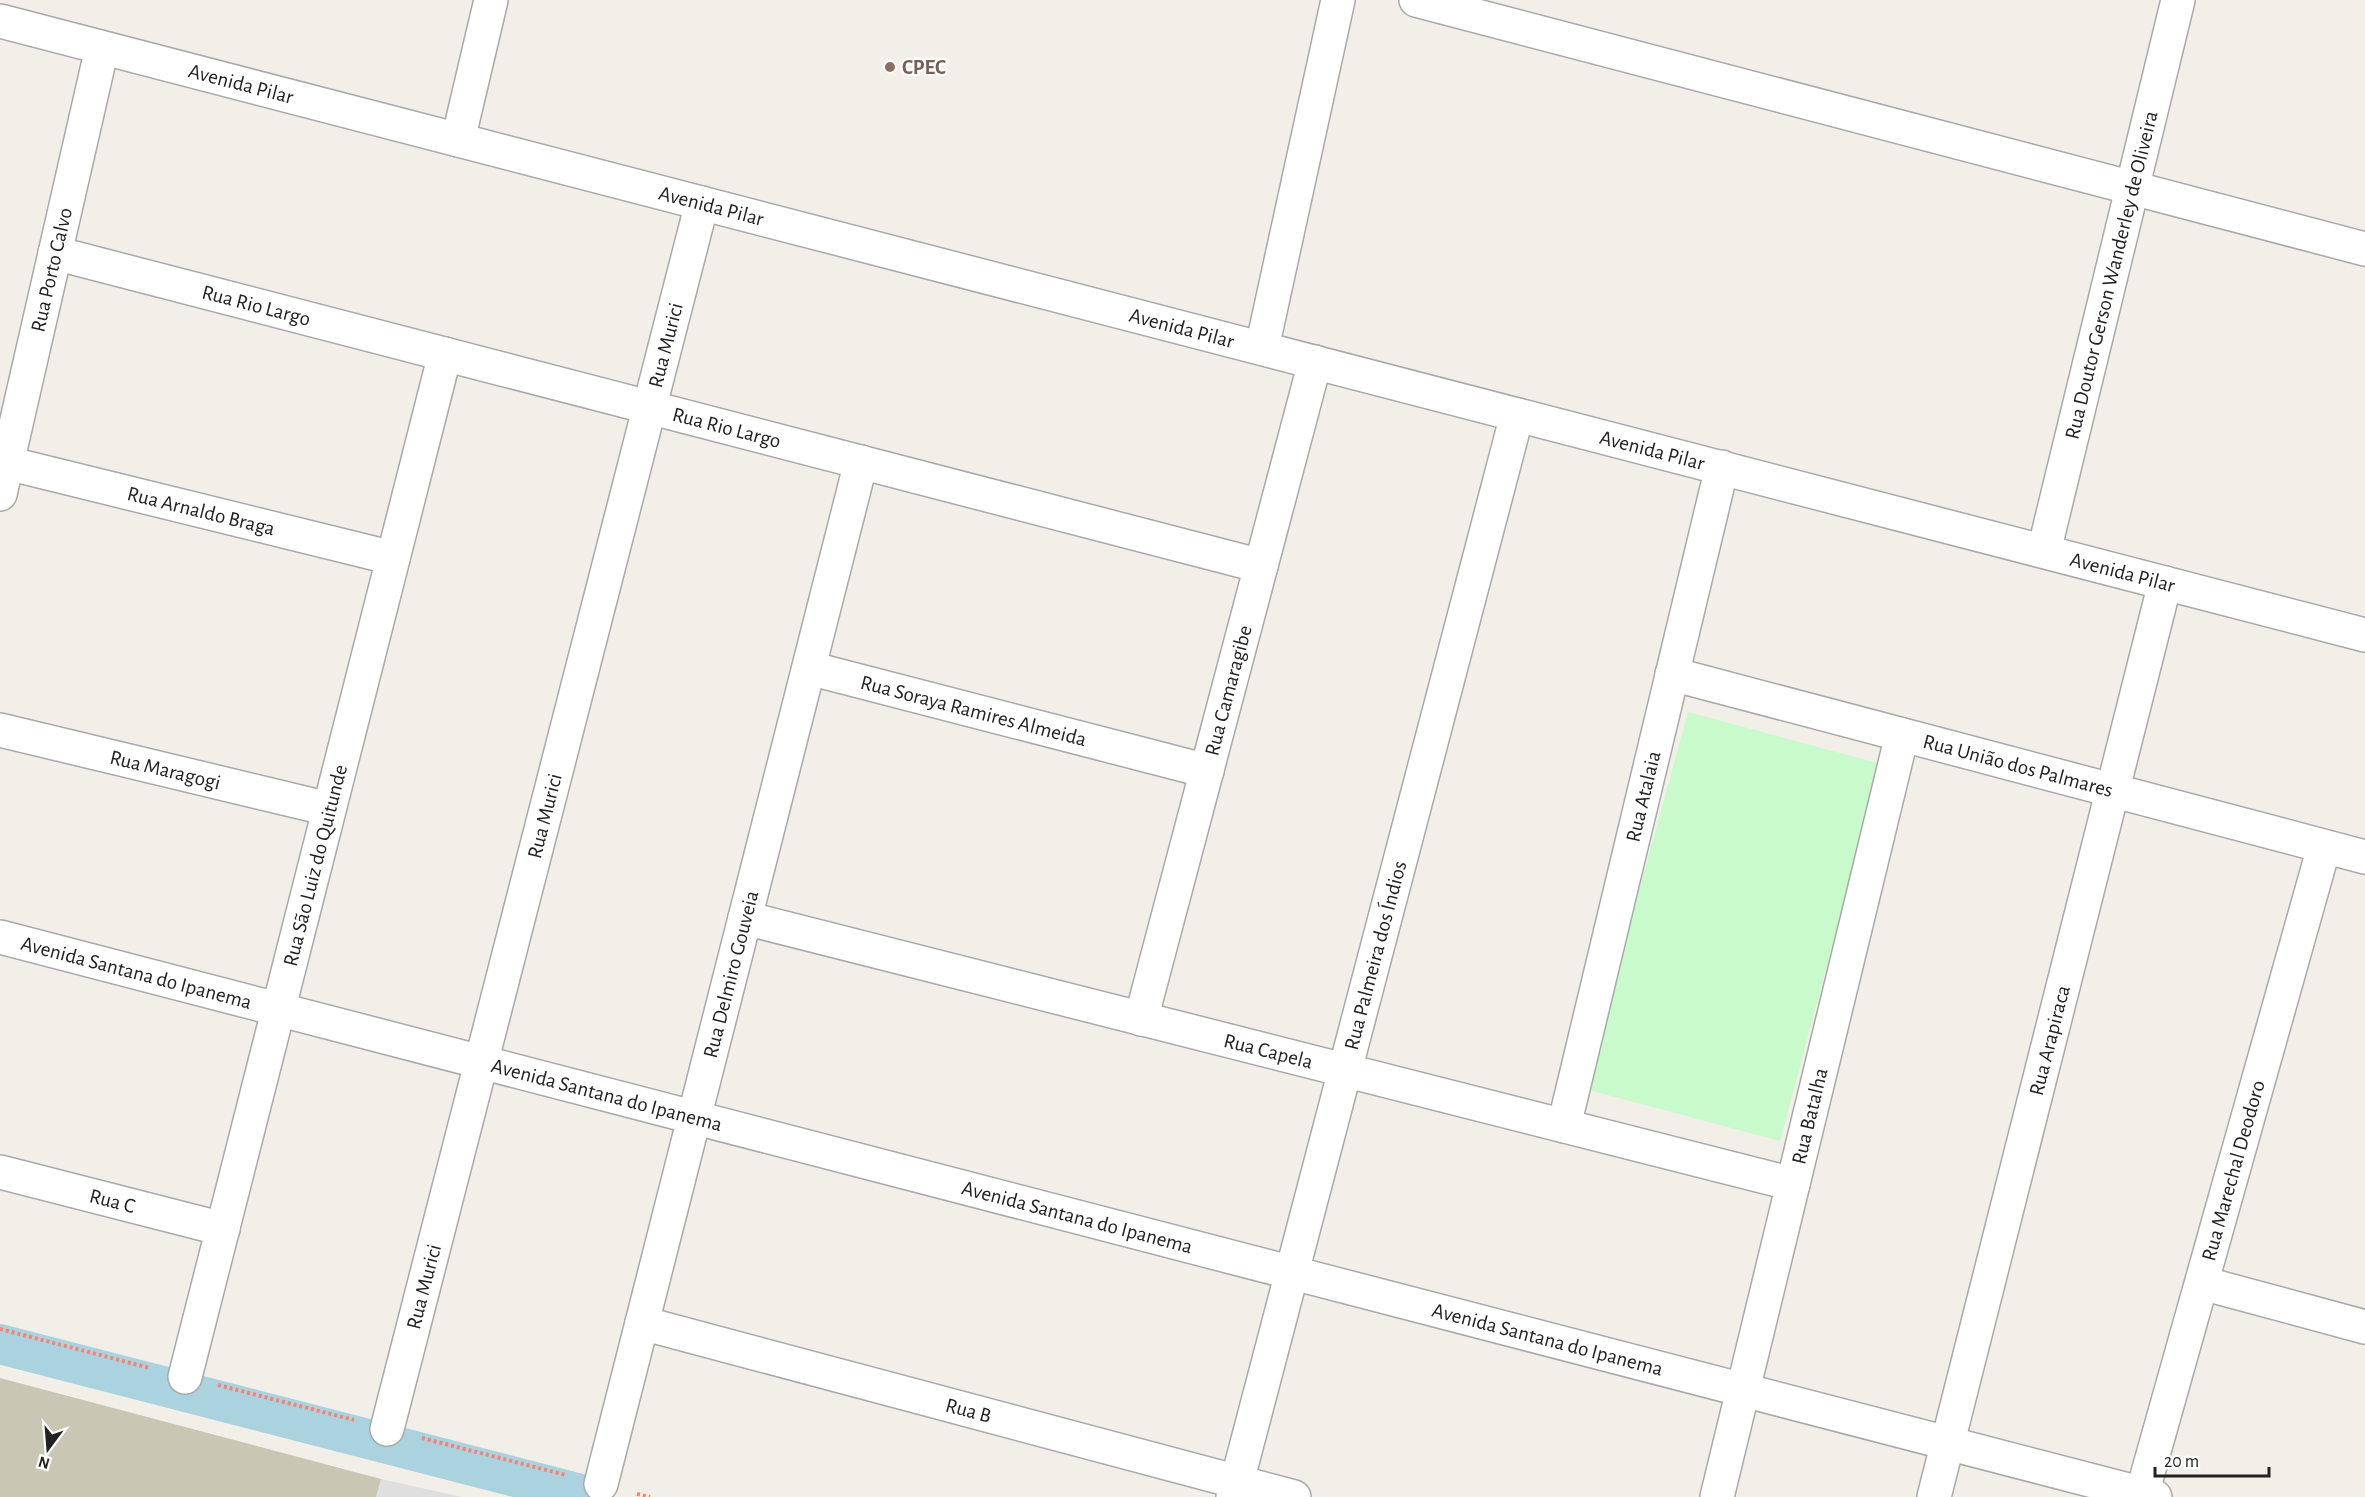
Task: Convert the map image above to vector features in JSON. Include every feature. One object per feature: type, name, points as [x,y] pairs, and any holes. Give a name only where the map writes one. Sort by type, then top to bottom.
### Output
[{"type":"street","points":[[458,140],[491,0]]},
{"type":"street","points":[[1262,348],[1338,0]]},
{"type":"street","points":[[1416,0],[2365,249]]},
{"type":"street","name":"Rua Doutor Gerson Wanderley de Oliveira","points":[[2044,551],[2178,0]]},
{"type":"street","name":"Avenida Pilar","points":[[0,21],[2365,635]]},
{"type":"street","name":"Rua Porto Calvo","points":[[3,479],[102,48]]},
{"type":"street","name":"Rua Murici","points":[[387,1429],[702,203]]},
{"type":"street","name":"Rua Rio Largo","points":[[55,253],[1261,566]]},
{"type":"street","name":"Rua São Luiz do Quitunde","points":[[185,1377],[445,354]]},
{"type":"street","name":"Rua Camaragibe","points":[[1141,1019],[1315,362]]},
{"type":"street","name":"Rua Palmeira dos Índios","points":[[1235,1490],[1517,415]]},
{"type":"street","name":"Rua Delmiro Gouveia","points":[[601,1484],[861,462]]},
{"type":"street","name":"Rua Atalaia","points":[[1564,1126],[1722,467]]},
{"type":"street","name":"Rua Arnaldo Braga","points":[[3,479],[393,558]]},
{"type":"street","name":"Rua Arapiraca","points":[[1934,1497],[2165,583]]},
{"type":"street","name":"Rua Soraya Ramires Almeida","points":[[809,668],[1207,771]]},
{"type":"street","name":"Rua União dos Palmares","points":[[1672,674],[2365,857]]},
{"type":"street","name":"Rua Maragogi","points":[[0,730],[329,810]]},
{"type":"street","name":"Rua Batalha","points":[[1717,1497],[1902,735]]},
{"type":"street","name":"Rua Marechal Deodoro","points":[[2149,1495],[2202,1283],[2324,847]]},
{"type":"street","name":"Rua Capela","points":[[745,918],[1793,1184]]},
{"type":"street","name":"Avenida Santana do Ipanema","points":[[0,937],[2149,1495]]},
{"type":"street","name":"Rua C","points":[[0,1172],[223,1228]]},
{"type":"street","points":[[2202,1283],[2365,1327]]},
{"type":"street","name":"Rua B","points":[[642,1323],[1235,1490],[1293,1497]]},
{"type":"path","points":[[0,1329],[650,1497]]},
{"type":"shaded area","points":[[0,1378],[381,1479],[376,1497],[0,1497]]},
{"type":"shaded area","points":[[381,1479],[462,1497],[376,1497]]},
{"type":"green space","points":[[1688,712],[1881,764],[1780,1141],[1585,1089]]},
{"type":"waterway","points":[[0,1344],[593,1497]]},
{"type":"place","name":"CPEC","points":[[890,67]]}]
